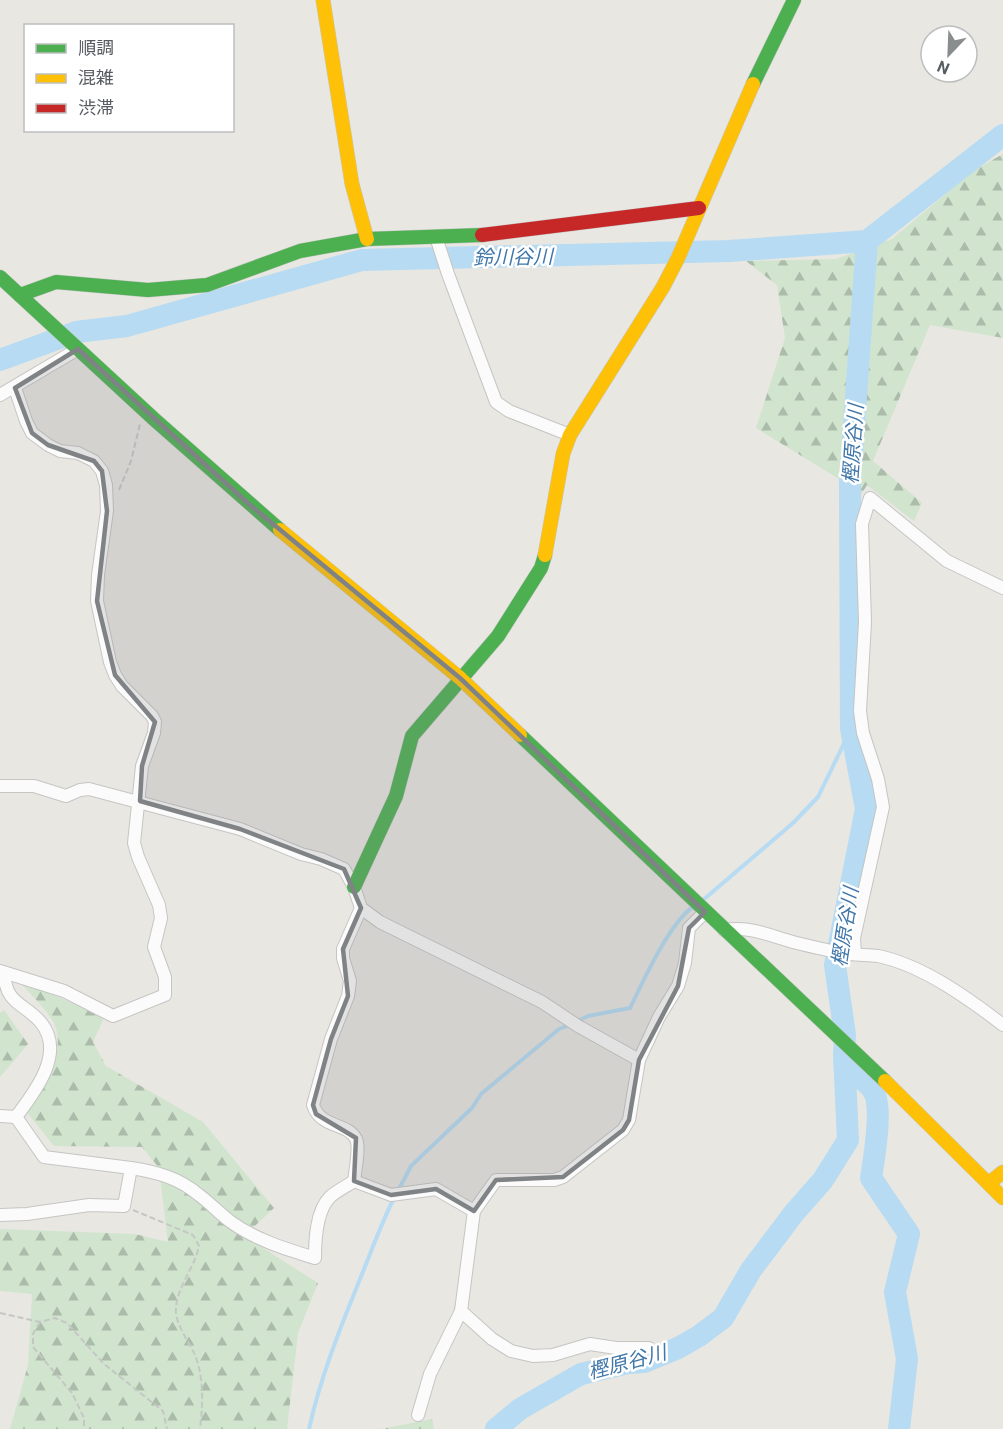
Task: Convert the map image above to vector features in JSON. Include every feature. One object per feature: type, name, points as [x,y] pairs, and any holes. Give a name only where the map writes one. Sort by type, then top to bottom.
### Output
[{"type":"street","points":[[323,0],[352,184],[367,238]]},
{"type":"street","points":[[354,887],[396,796],[412,736],[498,636],[541,568],[564,454],[570,435],[663,287],[678,258],[694,225],[742,107],[794,0]]},
{"type":"street","points":[[20,295],[56,282],[148,290],[207,285],[300,251],[367,238],[438,242],[699,208]]},
{"type":"street","points":[[438,242],[496,402],[509,411],[570,435]]},
{"type":"street","points":[[0,277],[250,505],[460,678],[838,1036],[1003,1198]]},
{"type":"street","points":[[0,395],[15,388],[75,347]]},
{"type":"street","points":[[2,973],[64,992],[113,1016],[165,995],[165,977],[154,947],[161,918],[159,905],[134,843],[142,766],[155,722],[152,716],[122,687],[115,675],[97,601],[98,575],[107,511],[106,485],[102,471],[94,461],[78,453],[60,451],[32,433],[15,388]]},
{"type":"street","points":[[852,954],[883,807],[878,779],[862,733],[860,711],[865,622],[862,524],[870,498],[947,561],[1003,588]]},
{"type":"street","points":[[0,786],[34,786],[66,796],[89,789],[240,829],[301,854],[321,859],[344,869],[354,887],[361,908],[380,922],[542,1002],[639,1060]]},
{"type":"street","points":[[418,1415],[430,1374],[461,1311],[474,1211],[496,1180],[554,1180],[563,1177],[623,1130],[629,1120],[639,1060],[659,1017],[678,986],[685,963],[689,928],[700,907]]},
{"type":"street","points":[[354,1181],[356,1138],[323,1120],[316,1114],[313,1105],[331,1039],[348,996],[350,981],[343,958],[343,949],[361,908]]},
{"type":"street","points":[[724,930],[738,928],[756,930],[790,942],[829,951],[878,956],[909,966],[971,1000],[1003,1025]]},
{"type":"street","points":[[2,973],[7,992],[14,1001],[43,1025],[49,1041],[51,1056],[45,1073],[16,1117]]},
{"type":"street","points":[[0,1116],[16,1117]]},
{"type":"street","points":[[16,1117],[44,1157],[150,1171],[175,1179],[198,1194],[231,1222],[276,1246],[315,1258],[315,1237],[319,1220],[329,1198],[354,1181]]},
{"type":"street","points":[[0,1215],[27,1214],[89,1205],[124,1206],[131,1168]]},
{"type":"street","points":[[989,1183],[1003,1172]]},
{"type":"street","points":[[354,1181],[396,1195],[436,1189],[474,1211]]},
{"type":"street","points":[[461,1311],[492,1339],[511,1350],[532,1356],[553,1355],[590,1344],[616,1348],[649,1348]]},
{"type":"path","points":[[118,492],[131,461],[144,410]]},
{"type":"path","points":[[124,1206],[193,1235],[199,1246],[197,1257],[175,1309],[182,1332],[195,1354],[202,1379],[200,1429]]},
{"type":"path","points":[[0,1313],[40,1322],[55,1318],[67,1323],[104,1364],[163,1411],[166,1429]]},
{"type":"path","points":[[40,1322],[33,1334],[33,1347],[72,1394],[84,1418],[84,1429]]},
{"type":"highlighted area","points":[[78,349],[250,505],[460,678],[705,912],[689,928],[678,986],[639,1060],[629,1120],[623,1130],[563,1177],[496,1180],[474,1211],[436,1189],[391,1195],[354,1181],[356,1138],[316,1114],[313,1105],[331,1039],[348,996],[343,949],[361,908],[344,869],[240,829],[140,801],[142,766],[155,722],[115,675],[97,601],[107,511],[102,471],[94,461],[48,445],[32,433],[15,388]]},
{"type":"green space","points":[[1003,154],[1003,338],[930,325],[873,461],[922,503],[914,521],[867,485],[862,493],[756,428],[785,338],[777,285],[746,261],[836,259],[892,239],[973,171]]},
{"type":"green space","points":[[21,983],[43,990],[104,1018],[93,1042],[106,1066],[203,1122],[274,1208],[244,1236],[318,1283],[298,1333],[287,1429],[10,1429],[28,1365],[32,1294],[0,1291],[0,1229],[135,1234],[168,1242],[159,1168],[142,1147],[54,1146],[26,1111],[52,1067],[58,1042],[51,1018]]},
{"type":"green space","points":[[4,1010],[28,1044],[0,1077],[0,1013]]},
{"type":"green space","points":[[432,1419],[434,1429],[381,1429]]},
{"type":"waterway","name":"鈴川谷川","points":[[0,360],[76,332],[127,326],[362,260],[729,251],[867,241],[1003,135]]},
{"type":"waterway","name":"樫原谷川","points":[[496,1429],[520,1409],[581,1374],[628,1363],[644,1362],[678,1348],[723,1318],[751,1270],[794,1213],[823,1180],[848,1140],[845,1035],[835,965],[866,809],[851,729],[850,481],[867,241]]},
{"type":"waterway","points":[[703,900],[793,823],[818,797],[851,729]]},
{"type":"waterway","points":[[576,1022],[588,1016],[630,1008],[666,938],[694,906]]},
{"type":"waterway","points":[[398,1191],[411,1166],[472,1108],[481,1094],[559,1029],[569,1025]]},
{"type":"waterway","points":[[846,1068],[867,1083],[876,1096],[878,1118],[871,1178],[909,1234],[895,1292],[907,1359],[899,1429]]},
{"type":"waterway","points":[[309,1429],[337,1337],[394,1198]]},
{"type":"traffic: fast","points":[[753,84],[794,0]]},
{"type":"traffic: fast","points":[[20,295],[56,282],[148,290],[207,285],[300,251],[367,239],[482,235]]},
{"type":"traffic: fast","points":[[0,277],[155,420],[280,530]]},
{"type":"traffic: fast","points":[[354,887],[396,796],[412,736],[498,636],[541,568],[545,555]]},
{"type":"traffic: fast","points":[[520,735],[885,1081]]},
{"type":"traffic: slow","points":[[323,0],[352,184],[367,239]]},
{"type":"traffic: slow","points":[[545,555],[563,454],[570,435],[663,287],[678,258],[753,84]]},
{"type":"traffic: slow","points":[[280,530],[460,678],[520,735]]},
{"type":"traffic: slow","points":[[885,1081],[1003,1198]]},
{"type":"traffic: slow","points":[[989,1183],[1003,1172]]},
{"type":"traffic: jam","points":[[482,235],[699,208]]}]
